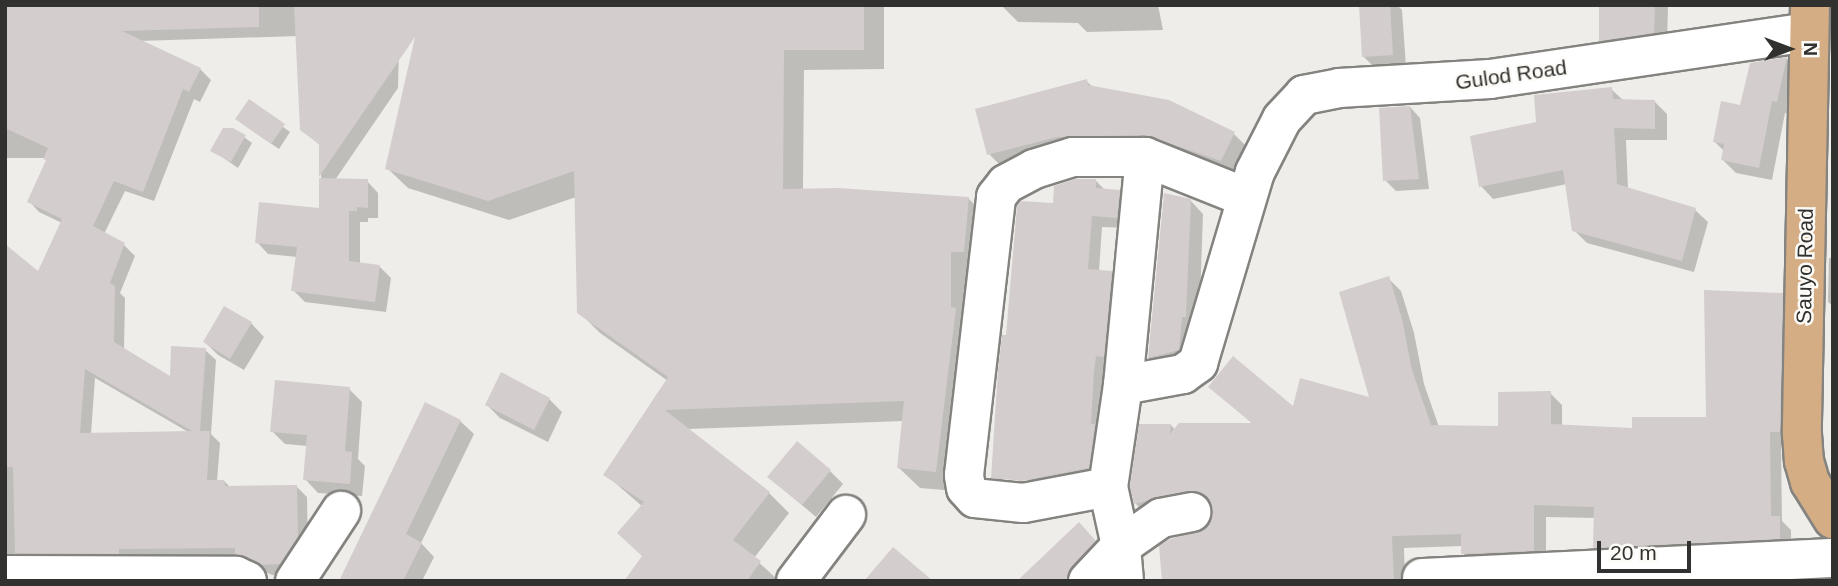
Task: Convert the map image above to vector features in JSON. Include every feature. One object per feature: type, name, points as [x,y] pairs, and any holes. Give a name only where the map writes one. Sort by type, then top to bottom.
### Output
[{"type":"main road","name":"Sauyo Road","points":[[1815,20],[1821,71],[1802,434],[1804,461],[1810,482],[1833,519]]},
{"type":"street","name":"Gulod Road","points":[[1123,384],[1183,374],[1198,363],[1250,185],[1292,106],[1304,95],[1321,90],[1468,82],[1815,20]]},
{"type":"street","points":[[1108,487],[1023,503],[993,502],[975,498],[966,488],[964,475],[996,197],[1006,184],[1034,169],[1073,157],[1145,157],[1250,185]]},
{"type":"street","points":[[1123,564],[1108,487],[1123,384],[1145,157]]},
{"type":"street","points":[[295,581],[341,511]]},
{"type":"street","points":[[1088,581],[1123,564],[1161,518],[1191,512]]},
{"type":"street","points":[[796,581],[846,515]]},
{"type":"street","points":[[1422,578],[1833,558]]},
{"type":"street","points":[[1830,581],[1833,570]]},
{"type":"street","points":[[13,577],[236,576],[247,581]]},
{"type":"building","points":[[5,5],[259,5],[259,27],[122,31],[201,68],[189,92],[183,89],[143,192],[114,181],[93,226],[125,243],[110,283],[115,286],[114,342],[170,376],[171,346],[206,348],[200,431],[210,431],[207,480],[224,480],[225,486],[297,485],[298,537],[280,564],[260,565],[235,554],[235,548],[119,549],[119,554],[15,553],[13,467],[5,467],[5,244],[38,271],[62,219],[27,202],[46,160],[43,159],[48,148],[5,128]],"holes":[[[85,369],[192,431],[80,433]]]},
{"type":"building","points":[[294,5],[864,5],[864,50],[784,50],[783,189],[838,188],[969,197],[964,252],[951,252],[951,307],[956,308],[936,472],[897,468],[904,401],[665,410],[770,492],[733,540],[761,561],[747,581],[624,581],[642,556],[617,533],[644,502],[603,475],[668,377],[577,313],[574,171],[488,201],[385,169],[415,37],[319,177],[319,144],[300,130]]},
{"type":"building","points":[[1359,5],[1390,5],[1393,55],[1362,57]]},
{"type":"building","points":[[1599,5],[1655,5],[1654,33],[1599,41]]},
{"type":"building","points":[[1787,57],[1777,102],[1772,101],[1759,168],[1721,160],[1724,144],[1713,142],[1721,101],[1740,105],[1750,63]]},
{"type":"building","points":[[1087,79],[1088,85],[1169,100],[1235,132],[1221,161],[1145,135],[1057,137],[987,155],[975,109]]},
{"type":"building","points":[[1612,87],[1613,99],[1655,100],[1655,129],[1614,128],[1617,184],[1696,208],[1682,261],[1572,231],[1563,170],[1479,187],[1470,136],[1536,122],[1534,95]]},
{"type":"building","points":[[249,99],[285,124],[271,144],[235,119]]},
{"type":"building","points":[[1410,106],[1419,179],[1383,181],[1379,108]]},
{"type":"building","points":[[223,128],[233,128],[246,135],[231,162],[210,151]]},
{"type":"building","points":[[319,178],[368,179],[368,208],[357,207],[357,211],[349,211],[349,261],[380,265],[375,302],[291,291],[297,247],[255,243],[259,202],[319,208]]},
{"type":"building","points":[[1076,179],[1096,179],[1096,188],[1120,190],[1117,218],[1092,216],[1088,269],[1112,271],[1104,357],[1096,356],[1094,371],[1091,424],[1095,424],[1089,468],[1022,481],[991,478],[998,370],[1002,335],[1006,335],[1017,206],[1021,201],[1053,203],[1054,186]]},
{"type":"building","points":[[1164,193],[1191,199],[1186,317],[1182,317],[1179,350],[1148,358]]},
{"type":"building","points":[[1389,276],[1402,319],[1412,370],[1431,425],[1498,426],[1498,392],[1551,391],[1551,424],[1632,428],[1632,417],[1706,417],[1704,290],[1783,293],[1780,432],[1770,432],[1771,516],[1780,516],[1780,539],[1593,548],[1594,507],[1534,505],[1534,551],[1461,554],[1461,534],[1392,536],[1394,581],[1162,581],[1159,546],[1170,539],[1205,529],[1211,520],[1212,508],[1207,497],[1197,491],[1134,504],[1130,486],[1139,424],[1171,424],[1170,434],[1179,423],[1252,423],[1208,387],[1233,356],[1293,406],[1300,378],[1369,397],[1339,292]]},
{"type":"building","points":[[224,306],[252,322],[230,359],[203,342]]},
{"type":"building","points":[[501,372],[550,398],[534,430],[485,405]]},
{"type":"building","points":[[275,380],[350,387],[345,451],[352,452],[350,484],[303,480],[307,435],[270,432]]},
{"type":"building","points":[[425,402],[461,420],[406,534],[422,543],[403,581],[339,581]]},
{"type":"building","points":[[797,441],[831,470],[802,505],[767,477]]},
{"type":"building","points":[[1079,522],[1096,541],[1072,566],[1067,581],[1017,581]]},
{"type":"building","points":[[893,547],[933,581],[864,581]]}]
